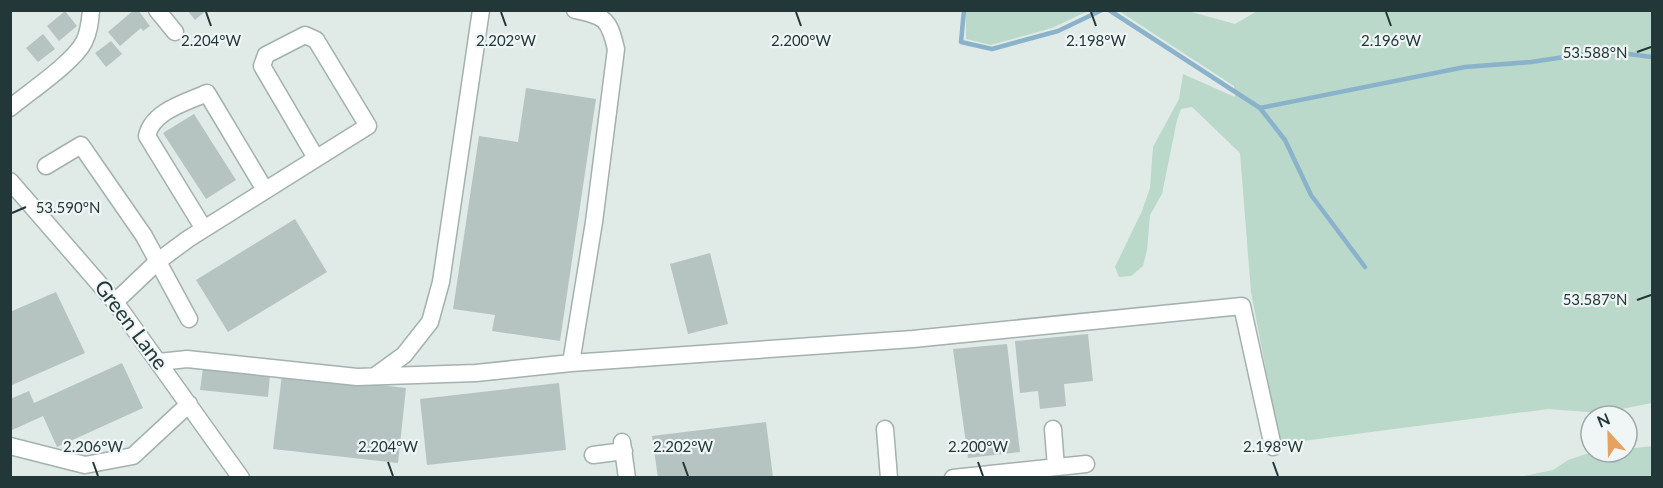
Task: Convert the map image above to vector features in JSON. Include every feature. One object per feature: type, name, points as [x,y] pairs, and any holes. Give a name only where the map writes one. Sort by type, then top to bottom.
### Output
[{"type":"street","points":[[10,108],[70,59],[82,45],[88,30],[91,10]]},
{"type":"street","points":[[157,10],[175,32]]},
{"type":"street","points":[[375,376],[404,355],[430,322],[441,282],[482,10]]},
{"type":"street","points":[[571,363],[594,222],[616,49],[611,27],[596,14],[575,10]]},
{"type":"street","points":[[115,302],[157,262],[204,229],[368,126],[316,40],[305,36],[266,56],[262,66],[316,158]]},
{"type":"street","points":[[204,229],[147,136],[149,127],[165,112],[207,93],[265,190]]},
{"type":"street","points":[[46,166],[81,146],[144,236],[189,319]]},
{"type":"street","name":"Green Lane","points":[[12,188],[115,302],[241,477]]},
{"type":"street","points":[[159,362],[187,358],[357,377],[476,373],[571,363],[912,339],[1242,306],[1273,447]]},
{"type":"street","points":[[10,447],[85,465],[133,456],[189,404]]},
{"type":"street","points":[[885,429],[889,477]]},
{"type":"street","points":[[1053,429],[1056,467]]},
{"type":"street","points":[[593,455],[623,447],[627,477]]},
{"type":"street","points":[[953,477],[1086,464]]},
{"type":"green space","points":[[966,10],[1088,11],[1052,28],[991,45],[966,39]]},
{"type":"green space","points":[[1259,10],[1652,11],[1652,403],[1639,406],[1579,404],[1579,411],[1548,409],[1280,444],[1251,292],[1240,153],[1192,107],[1181,109],[1177,120],[1162,194],[1150,215],[1143,266],[1131,276],[1119,277],[1115,267],[1142,211],[1150,188],[1153,147],[1179,99],[1183,74],[1235,97],[1234,86],[1119,11],[1188,11],[1235,24]]},
{"type":"green space","points":[[1652,446],[1652,477],[1519,477],[1553,470],[1568,460],[1579,456],[1579,464],[1639,464],[1639,448]]},
{"type":"building","points":[[134,10],[138,10],[150,26],[143,31],[141,28],[120,46],[108,32]]},
{"type":"building","points":[[187,10],[207,10],[195,20]]},
{"type":"building","points":[[65,11],[77,26],[59,41],[47,26]]},
{"type":"building","points":[[43,34],[55,49],[38,62],[26,48]]},
{"type":"building","points":[[111,41],[122,54],[106,67],[95,53]]},
{"type":"building","points":[[526,88],[596,99],[560,341],[492,331],[495,315],[453,309],[479,136],[518,142]]},
{"type":"building","points":[[194,114],[236,180],[206,199],[163,133]]},
{"type":"building","points":[[295,219],[327,272],[228,332],[196,280]]},
{"type":"building","points":[[710,253],[728,324],[688,334],[670,264]]},
{"type":"building","points":[[56,292],[85,353],[10,386],[10,312]]},
{"type":"building","points":[[1088,334],[1093,381],[1064,384],[1066,406],[1040,409],[1038,391],[1020,393],[1015,341]]},
{"type":"building","points":[[1007,344],[1020,452],[968,458],[953,349]]},
{"type":"building","points":[[122,363],[143,408],[57,447],[43,416],[10,431],[10,399],[29,391],[34,403]]},
{"type":"building","points":[[203,368],[270,375],[268,397],[200,390]]},
{"type":"building","points":[[282,374],[406,388],[398,463],[273,449]]},
{"type":"building","points":[[559,383],[566,450],[427,465],[420,399]]},
{"type":"building","points":[[766,422],[773,477],[658,478],[652,436]]},
{"type":"waterway","points":[[964,10],[961,42],[992,49],[1058,31],[1102,10]]},
{"type":"waterway","points":[[1109,10],[1260,108],[1465,67],[1531,62],[1605,51],[1652,57]]},
{"type":"waterway","points":[[1260,108],[1285,140],[1311,195],[1365,267]]}]
